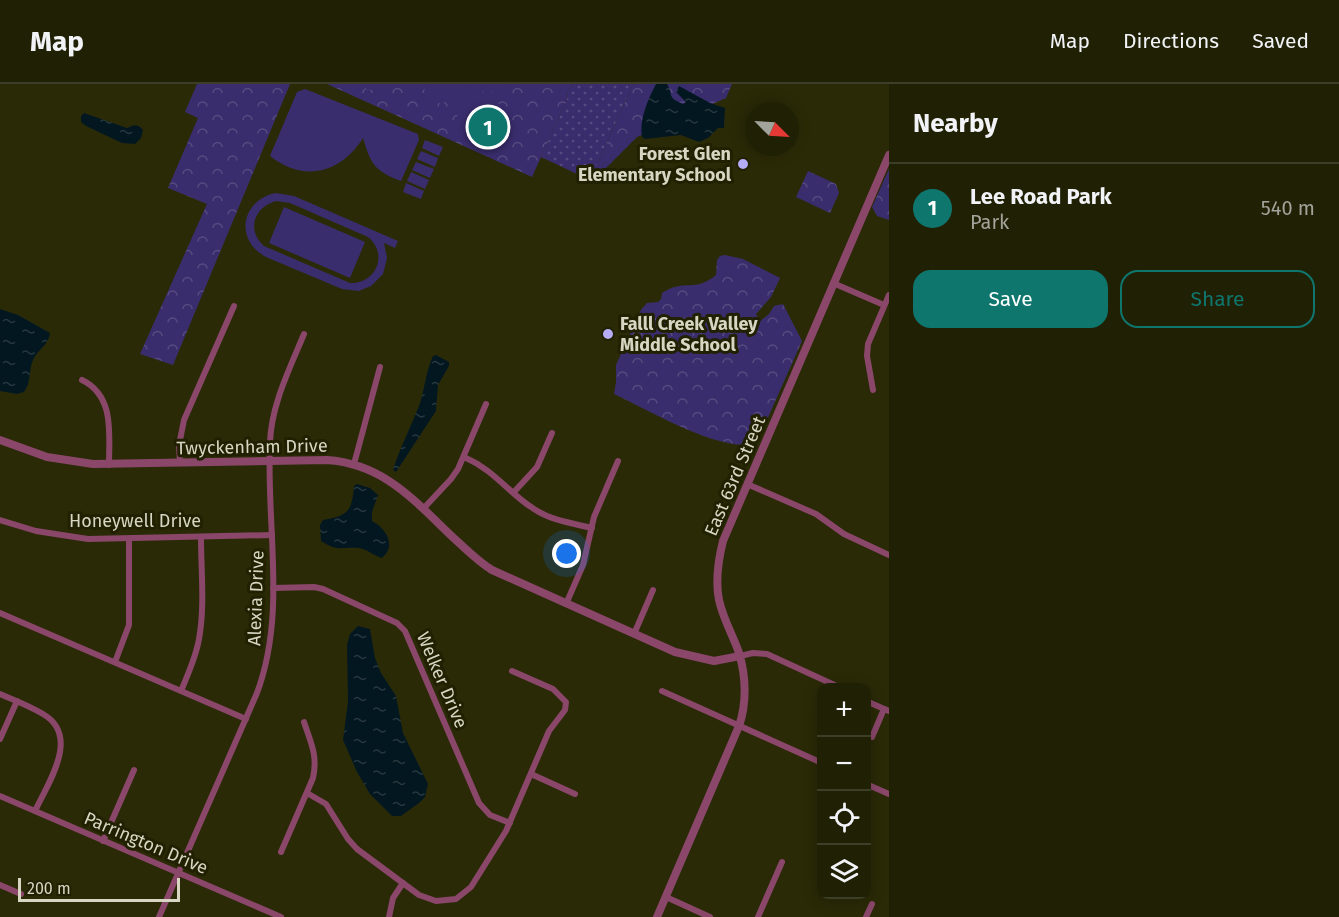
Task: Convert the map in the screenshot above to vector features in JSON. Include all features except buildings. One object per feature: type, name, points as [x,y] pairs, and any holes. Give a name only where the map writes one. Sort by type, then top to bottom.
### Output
[{"type":"street","name":"East 63rd Street","points":[[657,917],[739,726],[743,711],[745,689],[740,656],[720,603],[717,568],[723,541],[889,155]]},
{"type":"street","points":[[833,283],[884,305]]},
{"type":"street","points":[[873,390],[868,347],[889,296]]},
{"type":"street","points":[[180,463],[179,445],[184,420],[234,306]]},
{"type":"street","name":"Alexia Drive","points":[[159,917],[246,719],[268,660],[273,623],[271,432],[282,388],[304,334]]},
{"type":"street","points":[[354,464],[380,367]]},
{"type":"street","points":[[82,380],[96,389],[107,407],[109,465]]},
{"type":"street","points":[[423,509],[451,479],[464,457],[486,404]]},
{"type":"street","points":[[514,492],[537,467],[552,433]]},
{"type":"street","name":"Twyckenham Drive","points":[[0,440],[59,460],[109,465],[327,460],[354,464],[391,481],[484,565],[675,652],[700,659],[722,661],[740,656]]},
{"type":"street","points":[[464,457],[485,467],[533,509],[547,516],[592,528]]},
{"type":"street","points":[[566,603],[583,565],[594,517],[618,461]]},
{"type":"street","points":[[747,484],[816,514],[844,534],[889,555]]},
{"type":"street","name":"Honeywell Drive","points":[[1,523],[63,536],[101,539],[272,536]]},
{"type":"street","points":[[181,691],[193,663],[200,636],[201,537]]},
{"type":"street","points":[[115,662],[126,637],[130,618],[129,539]]},
{"type":"street","name":"Welker Drive","points":[[273,588],[314,587],[323,589],[397,623],[405,632],[478,801],[489,814],[510,824]]},
{"type":"street","points":[[634,634],[653,590]]},
{"type":"street","points":[[0,613],[246,719]]},
{"type":"street","points":[[740,656],[753,653],[767,654],[832,683]]},
{"type":"street","points":[[307,793],[326,804],[357,849],[421,896],[433,901],[445,902],[459,897],[471,886],[510,824],[549,731],[565,710],[566,702],[555,691],[512,671]]},
{"type":"street","points":[[662,691],[817,761]]},
{"type":"street","points":[[0,694],[46,716],[62,732],[60,756],[35,811]]},
{"type":"street","points":[[0,739],[17,701]]},
{"type":"street","points":[[871,703],[886,710],[872,737]]},
{"type":"street","points":[[281,852],[313,778],[316,763],[314,748],[304,722]]},
{"type":"street","points":[[103,841],[134,770]]},
{"type":"street","points":[[531,774],[575,794]]},
{"type":"street","points":[[871,786],[889,794]]},
{"type":"street","name":"Parrington Drive","points":[[0,796],[280,917]]},
{"type":"street","points":[[758,917],[782,862]]},
{"type":"street","points":[[389,917],[393,898],[403,883]]},
{"type":"street","points":[[0,885],[21,894]]},
{"type":"street","points":[[666,897],[710,917]]},
{"type":"street","points":[[866,917],[872,904]]},
{"type":"green space","points":[[197,84],[290,84],[173,365],[140,354],[207,204],[168,188],[198,118],[185,112]]},
{"type":"green space","points":[[327,84],[573,84],[532,177]]},
{"type":"green space","points":[[366,84],[402,84],[389,89],[375,90],[366,89]]},
{"type":"green space","points":[[426,84],[471,84],[461,95],[450,101],[429,103],[422,101]]},
{"type":"green space","points":[[481,84],[509,84],[499,91],[488,93],[480,92]]},
{"type":"green space","points":[[573,84],[633,84],[590,180],[541,157]]},
{"type":"green space","points":[[633,84],[732,84],[726,98],[637,137],[593,181],[590,180]]},
{"type":"green space","points":[[305,89],[418,134],[419,140],[401,181],[385,174],[375,166],[363,138],[344,159],[321,170],[296,170],[270,156],[297,92]]},
{"type":"green space","points":[[471,91],[508,108],[498,122],[485,130],[470,133],[452,129],[467,92]]},
{"type":"green space","points":[[425,140],[443,147],[439,156],[422,148]]},
{"type":"green space","points":[[421,151],[438,158],[435,167],[417,159]]},
{"type":"green space","points":[[416,162],[434,169],[430,178],[412,170]]},
{"type":"green space","points":[[889,169],[889,220],[877,216],[872,207]]},
{"type":"green space","points":[[808,171],[836,184],[839,193],[830,213],[796,197]]},
{"type":"green space","points":[[411,172],[429,180],[425,189],[407,181]]},
{"type":"green space","points":[[406,183],[424,191],[421,199],[403,192]]},
{"type":"green space","points":[[276,193],[294,196],[398,241],[395,248],[384,243],[387,258],[383,274],[371,286],[359,291],[342,289],[266,257],[249,241],[246,231],[249,212],[264,197]],"holes":[[[276,201],[290,203],[368,237],[378,252],[377,267],[373,273],[367,279],[350,283],[264,246],[255,233],[254,226],[258,214],[262,208]]]},
{"type":"green space","points":[[284,207],[365,242],[350,278],[269,243]]},
{"type":"green space","points":[[720,256],[743,259],[780,278],[771,297],[756,314],[760,321],[769,314],[774,306],[783,304],[802,341],[754,444],[739,445],[702,435],[614,394],[616,365],[641,310],[647,303],[658,302],[662,293],[670,289],[677,286],[696,285],[709,280],[716,275],[717,260]]},
{"type":"water","points":[[656,84],[667,84],[672,97],[683,104],[686,102],[676,92],[679,86],[710,103],[725,108],[724,128],[718,128],[708,138],[699,142],[681,135],[645,139],[642,137],[641,130],[643,117]]},
{"type":"water","points":[[84,113],[127,128],[137,126],[143,130],[141,138],[135,144],[122,143],[86,126],[81,122],[81,116]]},
{"type":"water","points":[[0,309],[18,315],[50,333],[48,340],[32,362],[24,392],[17,394],[0,391]]},
{"type":"water","points":[[436,355],[449,362],[449,366],[438,385],[436,411],[396,472],[393,470],[396,461],[420,403],[433,356]]},
{"type":"water","points":[[357,484],[370,488],[378,495],[372,512],[372,521],[382,528],[389,543],[389,548],[382,558],[359,548],[336,548],[321,541],[320,525],[323,520],[338,517],[347,511],[352,501],[354,486]]},
{"type":"water","points":[[358,626],[370,629],[375,658],[381,673],[396,696],[403,733],[428,784],[425,797],[401,816],[392,816],[370,794],[343,740],[348,701],[347,645],[350,634]]},
{"type":"place","name":"Lee Road Park","points":[[488,127]]},
{"type":"place","name":"Forest Glen Elementary School","points":[[743,164]]},
{"type":"place","name":"Falll Creek Valley Middle School","points":[[608,334]]}]
